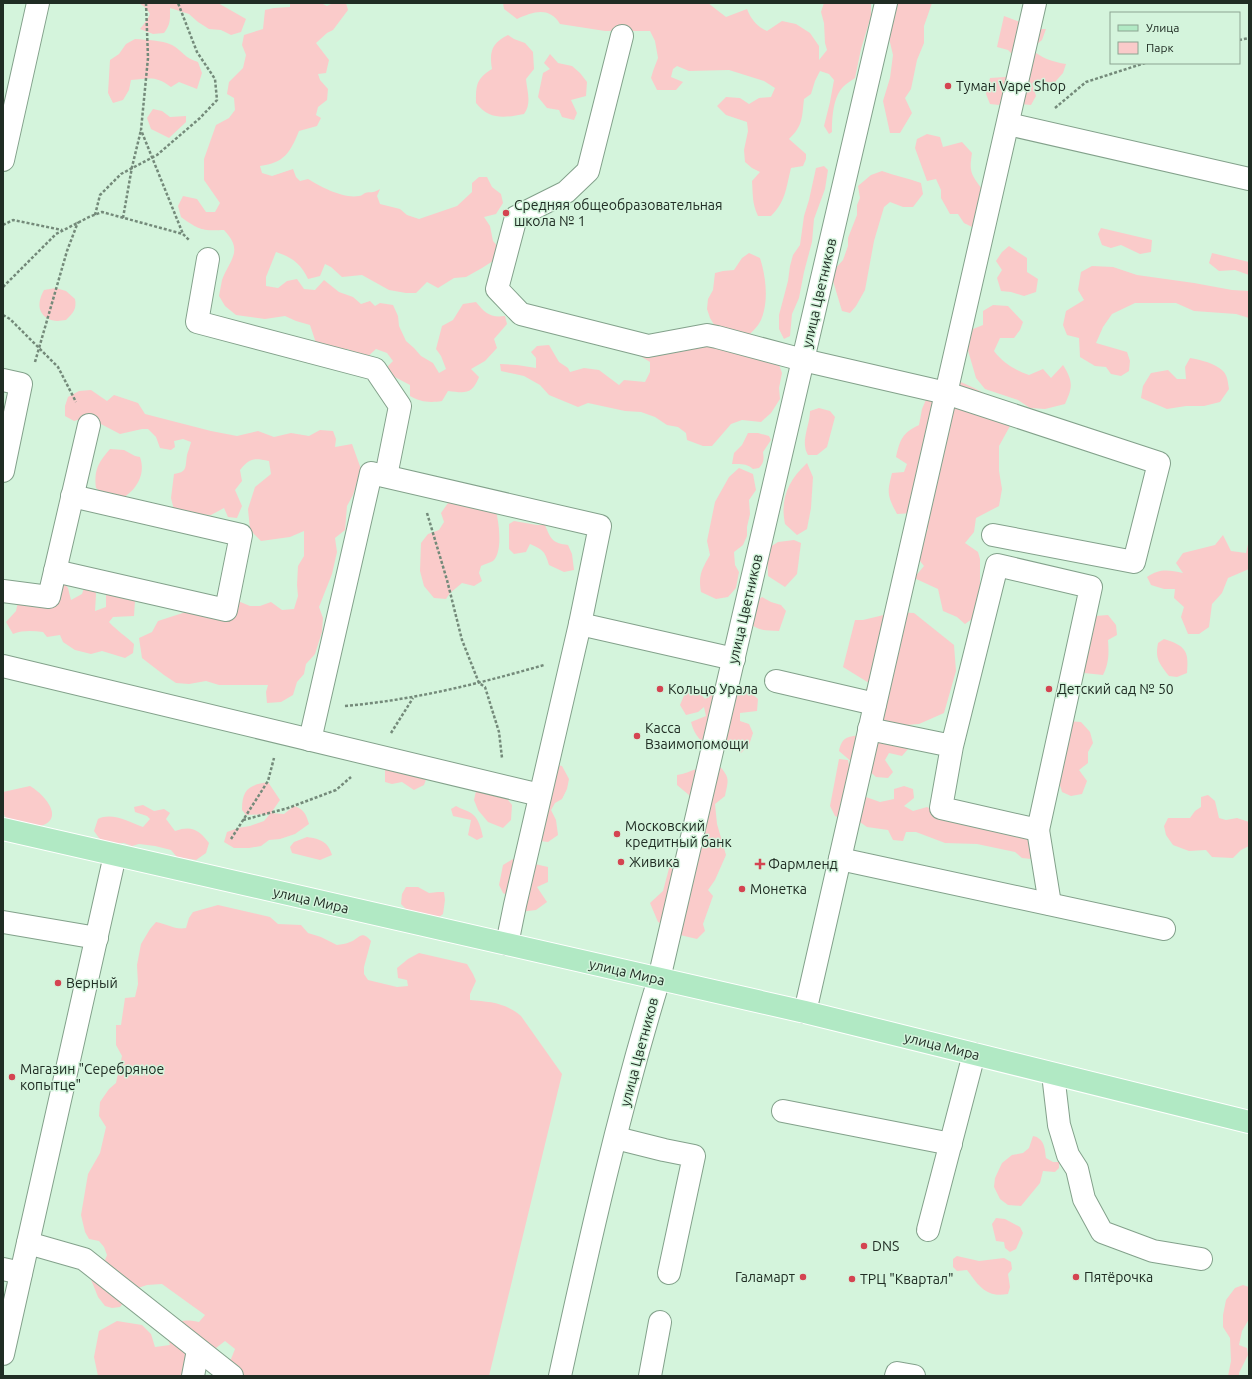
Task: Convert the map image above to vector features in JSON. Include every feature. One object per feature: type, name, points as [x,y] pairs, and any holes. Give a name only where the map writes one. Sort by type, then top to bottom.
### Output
[{"type":"main road","name":"улица Мира","points":[[3,829],[805,1012],[1249,1122]]},
{"type":"street","points":[[3,160],[38,3]]},
{"type":"street","name":"улица Цветников","points":[[560,1376],[583,1270],[640,1042],[659,979],[886,3]]},
{"type":"street","points":[[805,1012],[1035,3]]},
{"type":"street","points":[[622,36],[588,171],[566,192],[516,218],[497,289],[521,314],[648,346],[707,335],[739,342],[804,360],[946,393],[1159,463],[1134,562],[993,535]]},
{"type":"street","points":[[1008,124],[1249,179]]},
{"type":"street","points":[[208,259],[197,322],[375,369],[400,406],[386,476]]},
{"type":"street","points":[[3,471],[12,382]]},
{"type":"street","points":[[3,592],[49,596],[89,426]]},
{"type":"street","points":[[310,740],[371,473],[600,526],[573,656],[516,898],[507,944]]},
{"type":"street","points":[[55,571],[226,610],[241,535],[72,496]]},
{"type":"street","points":[[1038,830],[941,808],[952,746],[997,565],[1091,587],[1038,830],[1050,904]]},
{"type":"street","points":[[580,624],[734,658]]},
{"type":"street","points":[[3,666],[540,795]]},
{"type":"street","points":[[776,681],[875,704]]},
{"type":"street","points":[[869,729],[952,746]]},
{"type":"street","points":[[3,1354],[12,1271],[28,1243],[115,855]]},
{"type":"street","points":[[840,859],[1164,930]]},
{"type":"street","points":[[3,922],[97,938]]},
{"type":"street","points":[[928,1230],[974,1054]]},
{"type":"street","points":[[1053,1074],[1059,1126],[1068,1155],[1077,1169],[1084,1198],[1102,1232],[1152,1251],[1201,1259]]},
{"type":"street","points":[[783,1111],[951,1144]]},
{"type":"street","points":[[616,1138],[694,1156],[669,1272]]},
{"type":"street","points":[[28,1243],[84,1259],[232,1376]]},
{"type":"street","points":[[650,1376],[660,1322]]},
{"type":"street","points":[[192,1376],[198,1350]]},
{"type":"street","points":[[896,1376],[896,1373],[914,1376]]},
{"type":"path","points":[[123,218],[132,168],[141,130],[148,58],[146,3]]},
{"type":"path","points":[[95,215],[100,195],[121,174],[152,157],[200,118],[217,100],[215,79],[197,52],[178,3]]},
{"type":"path","points":[[1030,129],[1086,82],[1142,64]]},
{"type":"path","points":[[141,130],[183,234],[208,259]]},
{"type":"path","points":[[3,288],[56,234],[78,222],[102,212],[183,234]]},
{"type":"path","points":[[3,225],[13,220],[63,230]]},
{"type":"path","points":[[12,382],[31,379],[38,348],[67,251],[78,222]]},
{"type":"path","points":[[3,315],[10,319],[58,367],[89,426]]},
{"type":"path","points":[[418,484],[447,580],[462,640],[479,683],[484,687],[499,732],[504,787]]},
{"type":"path","points":[[317,708],[371,704],[413,697],[479,683],[573,656]]},
{"type":"path","points":[[243,820],[288,808],[336,790],[377,756],[413,697]]},
{"type":"path","points":[[231,839],[268,782],[281,732]]},
{"type":"green space","points":[[139,3],[218,3],[246,19],[241,32],[231,35],[221,30],[209,29],[189,14],[170,8],[170,21],[168,27],[164,33],[153,34],[140,29],[150,14],[146,8]]},
{"type":"green space","points":[[290,3],[321,3],[327,6],[333,3],[346,3],[348,10],[333,30],[327,33],[316,43],[329,60],[326,73],[318,74],[320,80],[328,89],[327,100],[318,107],[316,115],[321,118],[317,126],[299,131],[285,156],[268,165],[260,166],[262,173],[272,176],[293,169],[296,177],[300,181],[308,179],[326,189],[347,196],[360,196],[380,189],[377,196],[380,204],[400,209],[407,215],[419,219],[457,206],[472,192],[472,183],[479,177],[487,177],[492,187],[501,194],[503,203],[496,214],[484,217],[490,226],[493,241],[500,249],[496,259],[466,277],[454,278],[438,288],[427,282],[416,293],[389,290],[362,275],[342,277],[331,267],[325,264],[320,276],[308,279],[299,265],[287,256],[276,252],[266,277],[266,286],[278,288],[287,281],[297,279],[304,289],[315,290],[324,280],[339,292],[353,297],[361,304],[370,301],[375,306],[380,303],[393,305],[398,316],[399,326],[406,341],[421,356],[433,363],[439,373],[446,369],[441,356],[436,349],[442,326],[453,320],[463,304],[476,302],[488,314],[505,316],[507,324],[494,339],[497,348],[485,361],[471,369],[479,377],[474,387],[467,392],[448,391],[442,401],[429,402],[418,400],[410,396],[410,385],[389,374],[388,366],[393,361],[387,353],[376,349],[366,358],[354,354],[348,349],[334,349],[316,343],[310,325],[285,316],[265,319],[236,315],[225,306],[219,296],[222,280],[234,255],[233,244],[230,237],[224,230],[201,229],[192,225],[181,217],[178,206],[183,196],[197,199],[206,212],[215,212],[220,203],[204,180],[204,159],[216,125],[229,118],[235,110],[234,98],[227,94],[229,82],[243,68],[246,55],[242,45],[244,35],[263,29],[265,10],[290,7]]},
{"type":"green space","points":[[503,3],[708,3],[726,17],[747,9],[755,22],[767,31],[782,21],[796,24],[810,33],[819,46],[819,60],[827,50],[825,43],[824,23],[821,12],[824,3],[871,3],[871,16],[861,49],[855,78],[845,85],[837,95],[833,114],[832,132],[829,134],[824,126],[834,80],[829,74],[820,71],[811,94],[804,99],[801,121],[797,130],[789,139],[806,154],[806,159],[803,166],[791,168],[783,199],[771,216],[758,216],[754,203],[752,181],[760,172],[745,162],[744,150],[748,131],[747,122],[726,115],[717,106],[726,97],[740,98],[749,104],[759,98],[771,97],[775,88],[764,81],[729,70],[689,71],[677,66],[673,69],[671,77],[683,82],[676,90],[657,90],[651,78],[658,58],[655,41],[650,31],[605,31],[560,24],[556,18],[551,15],[540,12],[529,14],[517,19],[504,9]]},
{"type":"green space","points":[[896,3],[932,3],[924,26],[924,43],[917,60],[911,89],[905,98],[912,113],[900,133],[890,133],[883,101],[890,78],[893,55],[887,30]]},
{"type":"green space","points":[[1004,16],[1038,29],[1046,29],[1042,40],[1031,49],[1047,59],[1066,64],[1063,73],[1055,82],[1032,83],[1036,96],[1031,105],[1003,99],[999,105],[990,104],[986,94],[990,78],[1005,77],[1021,63],[1008,50],[997,47]]},
{"type":"green space","points":[[508,35],[525,43],[533,52],[534,69],[526,79],[528,106],[524,114],[503,117],[492,115],[481,109],[476,103],[476,92],[480,79],[492,69],[491,57],[493,48],[498,41]]},
{"type":"green space","points":[[135,39],[154,40],[168,43],[198,62],[202,73],[197,89],[179,82],[171,87],[156,79],[131,80],[129,90],[123,100],[113,103],[108,93],[110,60],[119,54],[126,44]]},
{"type":"green space","points":[[550,54],[558,63],[572,66],[587,82],[586,96],[571,100],[577,113],[574,120],[562,117],[559,110],[547,108],[538,97],[543,73],[550,69],[544,63]]},
{"type":"green space","points":[[153,109],[162,111],[170,117],[186,116],[186,122],[169,138],[151,129],[147,118]]},
{"type":"green space","points":[[927,134],[940,137],[943,147],[962,142],[972,153],[971,169],[975,180],[982,189],[974,228],[964,223],[958,214],[950,214],[941,198],[941,190],[936,179],[927,181],[915,148],[917,139]]},
{"type":"green space","points":[[824,166],[828,170],[825,189],[814,219],[812,242],[799,298],[792,314],[790,336],[784,339],[779,329],[779,315],[788,281],[790,266],[793,255],[800,245],[804,216],[816,168]]},
{"type":"green space","points":[[882,171],[921,183],[923,194],[913,207],[903,207],[890,202],[884,207],[874,241],[865,290],[856,306],[850,313],[842,311],[833,281],[834,270],[843,260],[848,246],[848,238],[857,215],[857,205],[860,198],[858,186],[871,175]]},
{"type":"green space","points":[[1101,228],[1152,240],[1151,252],[1140,254],[1121,245],[1111,248],[1102,245],[1098,234]]},
{"type":"green space","points":[[1009,246],[1027,258],[1027,272],[1038,279],[1036,292],[1024,296],[1001,291],[997,278],[1002,270],[996,261],[1002,252]]},
{"type":"green space","points":[[749,253],[760,258],[764,273],[766,297],[764,313],[760,323],[744,339],[777,359],[782,373],[779,388],[780,399],[771,413],[761,422],[742,420],[731,424],[712,446],[703,446],[687,440],[686,433],[678,427],[667,425],[655,417],[641,412],[625,411],[588,403],[578,407],[549,395],[540,385],[524,376],[501,371],[500,364],[536,368],[536,358],[531,352],[537,346],[549,345],[559,362],[568,368],[570,372],[584,368],[599,370],[619,385],[624,380],[645,382],[650,372],[650,362],[637,354],[707,347],[716,344],[716,328],[707,309],[708,299],[713,290],[715,273],[734,270],[742,258]]},
{"type":"green space","points":[[1212,253],[1249,262],[1249,275],[1235,270],[1219,271],[1209,263]]},
{"type":"green space","points":[[1092,266],[1113,267],[1137,275],[1232,290],[1249,291],[1249,318],[1236,314],[1194,311],[1176,303],[1135,303],[1112,314],[1103,327],[1096,343],[1127,352],[1130,361],[1129,371],[1121,376],[1111,374],[1106,367],[1095,366],[1080,357],[1079,338],[1067,335],[1063,325],[1066,311],[1084,300],[1078,290],[1081,272]]},
{"type":"green space","points":[[56,288],[66,291],[75,299],[74,311],[66,320],[52,320],[41,312],[40,301],[44,290]]},
{"type":"green space","points":[[993,305],[1008,306],[1023,322],[1020,330],[1014,338],[1000,338],[994,351],[1010,366],[1029,375],[1043,369],[1051,378],[1063,365],[1069,375],[1071,384],[1065,404],[1045,409],[1030,408],[1018,400],[985,389],[976,378],[967,347],[973,329],[983,325],[983,311]]},
{"type":"green space","points":[[1190,358],[1212,364],[1220,368],[1225,373],[1228,380],[1229,389],[1220,402],[1204,406],[1186,406],[1167,409],[1141,398],[1143,386],[1151,373],[1168,370],[1177,379],[1186,379],[1185,367]]},
{"type":"green space","points":[[950,378],[980,391],[1009,408],[1010,426],[999,446],[999,471],[1002,489],[999,506],[976,518],[974,532],[965,543],[978,552],[980,559],[980,586],[972,619],[965,624],[957,617],[943,611],[938,589],[914,578],[924,566],[916,556],[921,533],[928,530],[926,525],[913,513],[897,514],[889,494],[889,485],[892,473],[904,472],[907,464],[896,457],[899,446],[905,434],[919,425],[922,409],[928,395]]},
{"type":"green space","points":[[91,390],[107,401],[114,395],[138,403],[145,414],[211,431],[237,436],[258,431],[274,437],[291,433],[309,436],[320,430],[333,431],[336,439],[335,447],[352,444],[361,469],[353,495],[347,506],[345,530],[335,538],[337,552],[332,574],[319,607],[323,618],[322,632],[315,654],[306,664],[304,674],[297,682],[293,695],[281,702],[267,703],[266,692],[268,685],[219,685],[206,681],[189,684],[176,683],[142,658],[139,638],[152,632],[158,621],[192,610],[238,601],[250,606],[260,606],[271,602],[282,610],[294,609],[298,596],[298,566],[304,556],[304,531],[290,537],[261,541],[250,530],[248,509],[255,487],[271,474],[269,461],[255,459],[246,463],[240,470],[242,481],[235,490],[242,506],[237,518],[228,517],[224,508],[211,515],[191,514],[174,510],[171,498],[174,474],[184,470],[191,442],[183,439],[174,441],[175,447],[171,450],[160,448],[156,437],[148,429],[120,434],[97,422],[85,418],[74,421],[65,416],[65,406],[68,397],[79,391]]},
{"type":"green space","points":[[819,408],[830,411],[835,417],[827,447],[817,455],[808,455],[805,439],[810,411]]},
{"type":"green space","points":[[748,433],[758,433],[769,436],[771,440],[763,452],[763,461],[759,468],[753,469],[745,465],[732,464],[734,453],[742,445]]},
{"type":"green space","points":[[110,449],[124,450],[140,457],[142,463],[141,475],[136,486],[123,498],[102,493],[96,488],[96,471],[102,458]]},
{"type":"green space","points":[[807,463],[813,477],[811,508],[807,529],[797,535],[785,524],[785,498],[790,483]]},
{"type":"green space","points":[[739,468],[753,474],[756,490],[749,500],[750,514],[747,527],[747,536],[743,545],[734,552],[735,565],[739,572],[736,588],[728,597],[716,599],[701,592],[700,577],[710,555],[707,541],[715,502],[729,477]]},
{"type":"green space","points":[[457,499],[496,511],[499,530],[498,551],[493,561],[481,566],[479,573],[482,581],[474,586],[462,583],[450,593],[446,599],[434,598],[424,586],[420,571],[421,543],[428,534],[439,530],[444,522],[441,513],[448,503]]},
{"type":"green space","points":[[514,521],[545,525],[553,540],[568,545],[572,554],[574,570],[564,572],[549,565],[543,552],[530,544],[526,552],[514,554],[509,549],[509,524]]},
{"type":"green space","points":[[1223,535],[1231,551],[1246,553],[1249,540],[1249,569],[1228,578],[1222,593],[1212,604],[1209,627],[1199,634],[1188,634],[1181,617],[1184,607],[1174,598],[1175,589],[1164,589],[1151,585],[1147,577],[1156,572],[1165,570],[1183,573],[1176,563],[1183,553],[1215,545]]},
{"type":"green space","points":[[794,540],[801,543],[797,574],[785,587],[768,576],[767,549],[778,542]]},
{"type":"green space","points":[[64,583],[68,588],[71,600],[82,594],[84,588],[95,586],[95,611],[106,607],[106,591],[129,588],[135,601],[134,616],[113,617],[109,622],[134,644],[133,653],[125,658],[102,651],[91,654],[75,650],[63,642],[60,635],[47,637],[43,632],[32,631],[13,634],[6,622],[16,611],[18,602],[28,606],[39,602]]},
{"type":"green space","points":[[762,597],[781,605],[786,611],[779,631],[759,629],[743,617],[752,604]]},
{"type":"green space","points":[[896,612],[914,613],[954,645],[956,671],[944,713],[919,724],[893,726],[871,721],[865,691],[869,683],[843,667],[855,620],[863,620]]},
{"type":"green space","points":[[1108,615],[1116,625],[1117,635],[1108,640],[1108,658],[1105,671],[1103,675],[1084,673],[1084,660],[1090,645],[1095,616]]},
{"type":"green space","points":[[1164,639],[1177,644],[1184,650],[1187,659],[1187,673],[1177,677],[1169,676],[1163,668],[1159,661],[1157,648],[1158,643]]},
{"type":"green space","points":[[728,683],[744,687],[758,699],[757,711],[740,713],[740,721],[749,724],[753,733],[749,745],[741,753],[724,744],[712,750],[699,738],[694,731],[691,722],[706,716],[704,707],[698,712],[686,715],[680,705],[685,693],[699,692],[705,699]]},
{"type":"green space","points":[[1068,721],[1081,722],[1090,732],[1093,743],[1088,752],[1088,763],[1079,770],[1087,781],[1082,794],[1071,796],[1062,792],[1058,779]]},
{"type":"green space","points":[[860,735],[902,735],[908,749],[902,756],[889,753],[885,760],[893,772],[888,778],[876,777],[866,768],[853,763],[839,751],[840,746],[846,738]]},
{"type":"green space","points":[[409,752],[417,758],[428,774],[424,785],[414,790],[402,782],[392,784],[385,782],[385,769],[392,759],[398,754]]},
{"type":"green space","points":[[839,759],[848,760],[854,798],[866,797],[880,802],[894,799],[894,789],[904,786],[913,789],[914,798],[904,806],[913,811],[927,807],[946,817],[1033,835],[1036,845],[1031,859],[1022,858],[1015,852],[977,844],[945,843],[916,832],[906,832],[903,841],[893,840],[888,830],[867,827],[857,820],[848,822],[835,816],[830,806]]},
{"type":"green space","points":[[548,763],[562,766],[569,779],[567,789],[562,799],[555,803],[551,810],[556,820],[558,835],[548,842],[540,841]]},
{"type":"green space","points":[[717,763],[726,775],[728,782],[725,796],[715,804],[717,824],[726,855],[715,880],[708,890],[713,896],[703,924],[705,931],[697,939],[680,935],[671,928],[658,922],[650,903],[663,891],[671,861],[680,852],[690,805],[689,795],[677,785],[677,775]]},
{"type":"green space","points":[[268,782],[280,800],[271,813],[284,814],[294,806],[304,812],[309,824],[295,834],[280,839],[269,840],[261,846],[234,848],[224,842],[227,832],[264,821],[270,814],[246,815],[242,810],[243,797],[248,789]]},
{"type":"green space","points":[[30,786],[48,802],[52,814],[51,820],[36,827],[8,821],[3,813],[3,792]]},
{"type":"green space","points":[[482,787],[502,792],[512,805],[511,820],[503,828],[488,822],[478,810],[474,800],[476,791]]},
{"type":"green space","points":[[1208,795],[1215,801],[1219,818],[1226,820],[1237,818],[1249,822],[1249,846],[1241,850],[1233,858],[1212,857],[1206,850],[1189,851],[1173,845],[1166,835],[1164,826],[1168,818],[1190,818],[1195,811],[1201,807],[1201,797]]},
{"type":"green space","points":[[143,805],[154,811],[164,809],[170,813],[166,819],[175,831],[181,829],[191,829],[202,835],[209,843],[206,853],[196,860],[177,857],[171,850],[155,846],[139,844],[132,846],[124,843],[108,844],[99,838],[94,831],[98,819],[103,817],[120,818],[143,827],[150,819],[147,816],[135,812],[134,807]]},
{"type":"green space","points":[[456,806],[474,815],[479,824],[483,837],[477,840],[468,835],[471,820],[453,816],[451,809]]},
{"type":"green space","points":[[307,837],[316,839],[326,844],[332,855],[320,860],[292,853],[290,847],[294,842]]},
{"type":"green space","points":[[513,859],[548,867],[548,882],[537,887],[547,902],[536,910],[520,912],[510,897],[503,893],[499,885],[503,865]]},
{"type":"green space","points":[[406,887],[418,887],[429,893],[444,892],[445,900],[443,914],[435,920],[410,913],[401,904],[402,894]]},
{"type":"green space","points":[[218,905],[270,917],[278,924],[301,925],[308,933],[321,937],[337,945],[353,941],[362,935],[368,937],[371,941],[364,967],[364,974],[368,980],[397,987],[408,986],[407,980],[398,978],[397,968],[408,959],[419,953],[467,964],[476,981],[470,994],[470,1000],[503,1005],[515,1011],[521,1016],[562,1074],[489,1376],[222,1376],[224,1363],[231,1359],[235,1349],[225,1341],[208,1352],[200,1376],[98,1376],[94,1357],[99,1331],[117,1321],[142,1325],[151,1334],[155,1347],[170,1345],[166,1334],[177,1323],[184,1321],[199,1322],[205,1315],[162,1284],[147,1285],[135,1289],[120,1307],[112,1308],[105,1306],[98,1297],[90,1277],[95,1261],[105,1260],[107,1255],[104,1247],[99,1241],[89,1239],[85,1232],[81,1215],[88,1174],[100,1153],[106,1127],[99,1116],[100,1102],[109,1089],[116,1083],[122,1056],[116,1045],[116,1025],[121,1025],[125,998],[135,997],[138,984],[137,965],[141,944],[156,922],[175,928],[186,928],[189,918],[193,912]]},
{"type":"green space","points":[[1033,1136],[1042,1141],[1046,1158],[1053,1162],[1059,1162],[1059,1168],[1055,1172],[1043,1171],[1040,1183],[1021,1206],[1008,1205],[1000,1199],[994,1187],[995,1178],[1002,1163],[1012,1155],[1023,1153],[1029,1148]]},
{"type":"green space","points":[[996,1218],[1005,1219],[1020,1227],[1023,1233],[1016,1249],[1010,1252],[1005,1248],[1004,1242],[996,1241],[992,1224]]},
{"type":"green space","points":[[957,1256],[979,1261],[1004,1258],[1011,1262],[1012,1269],[1008,1274],[1010,1287],[1008,1294],[994,1294],[984,1290],[979,1286],[967,1270],[957,1271],[953,1267],[953,1259]]},
{"type":"green space","points":[[1243,1285],[1249,1287],[1249,1319],[1242,1331],[1239,1345],[1247,1348],[1248,1355],[1239,1376],[1228,1376],[1231,1361],[1230,1338],[1223,1327],[1223,1315],[1226,1300],[1235,1288]]},
{"type":"place","name":"Туман Vape Shop","points":[[948,86]]},
{"type":"place","name":"Средняя общеобразовательная школа № 1","points":[[506,213]]},
{"type":"place","name":"Кольцо Урала","points":[[660,689]]},
{"type":"place","name":"Детский сад № 50","points":[[1049,689]]},
{"type":"place","name":"Касса Взаимопомощи","points":[[637,736]]},
{"type":"place","name":"Московский кредитный банк","points":[[617,834]]},
{"type":"place","name":"Живика","points":[[621,862]]},
{"type":"place","name":"Фармленд","points":[[760,864]]},
{"type":"place","name":"Монетка","points":[[742,889]]},
{"type":"place","name":"Верный","points":[[58,983]]},
{"type":"place","name":"Магазин \"Серебряное копытце\"","points":[[12,1077]]},
{"type":"place","name":"DNS","points":[[864,1246]]},
{"type":"place","name":"Галамарт","points":[[803,1277]]},
{"type":"place","name":"Пятёрочка","points":[[1076,1277]]},
{"type":"place","name":"ТРЦ \"Квартал\"","points":[[852,1279]]}]
